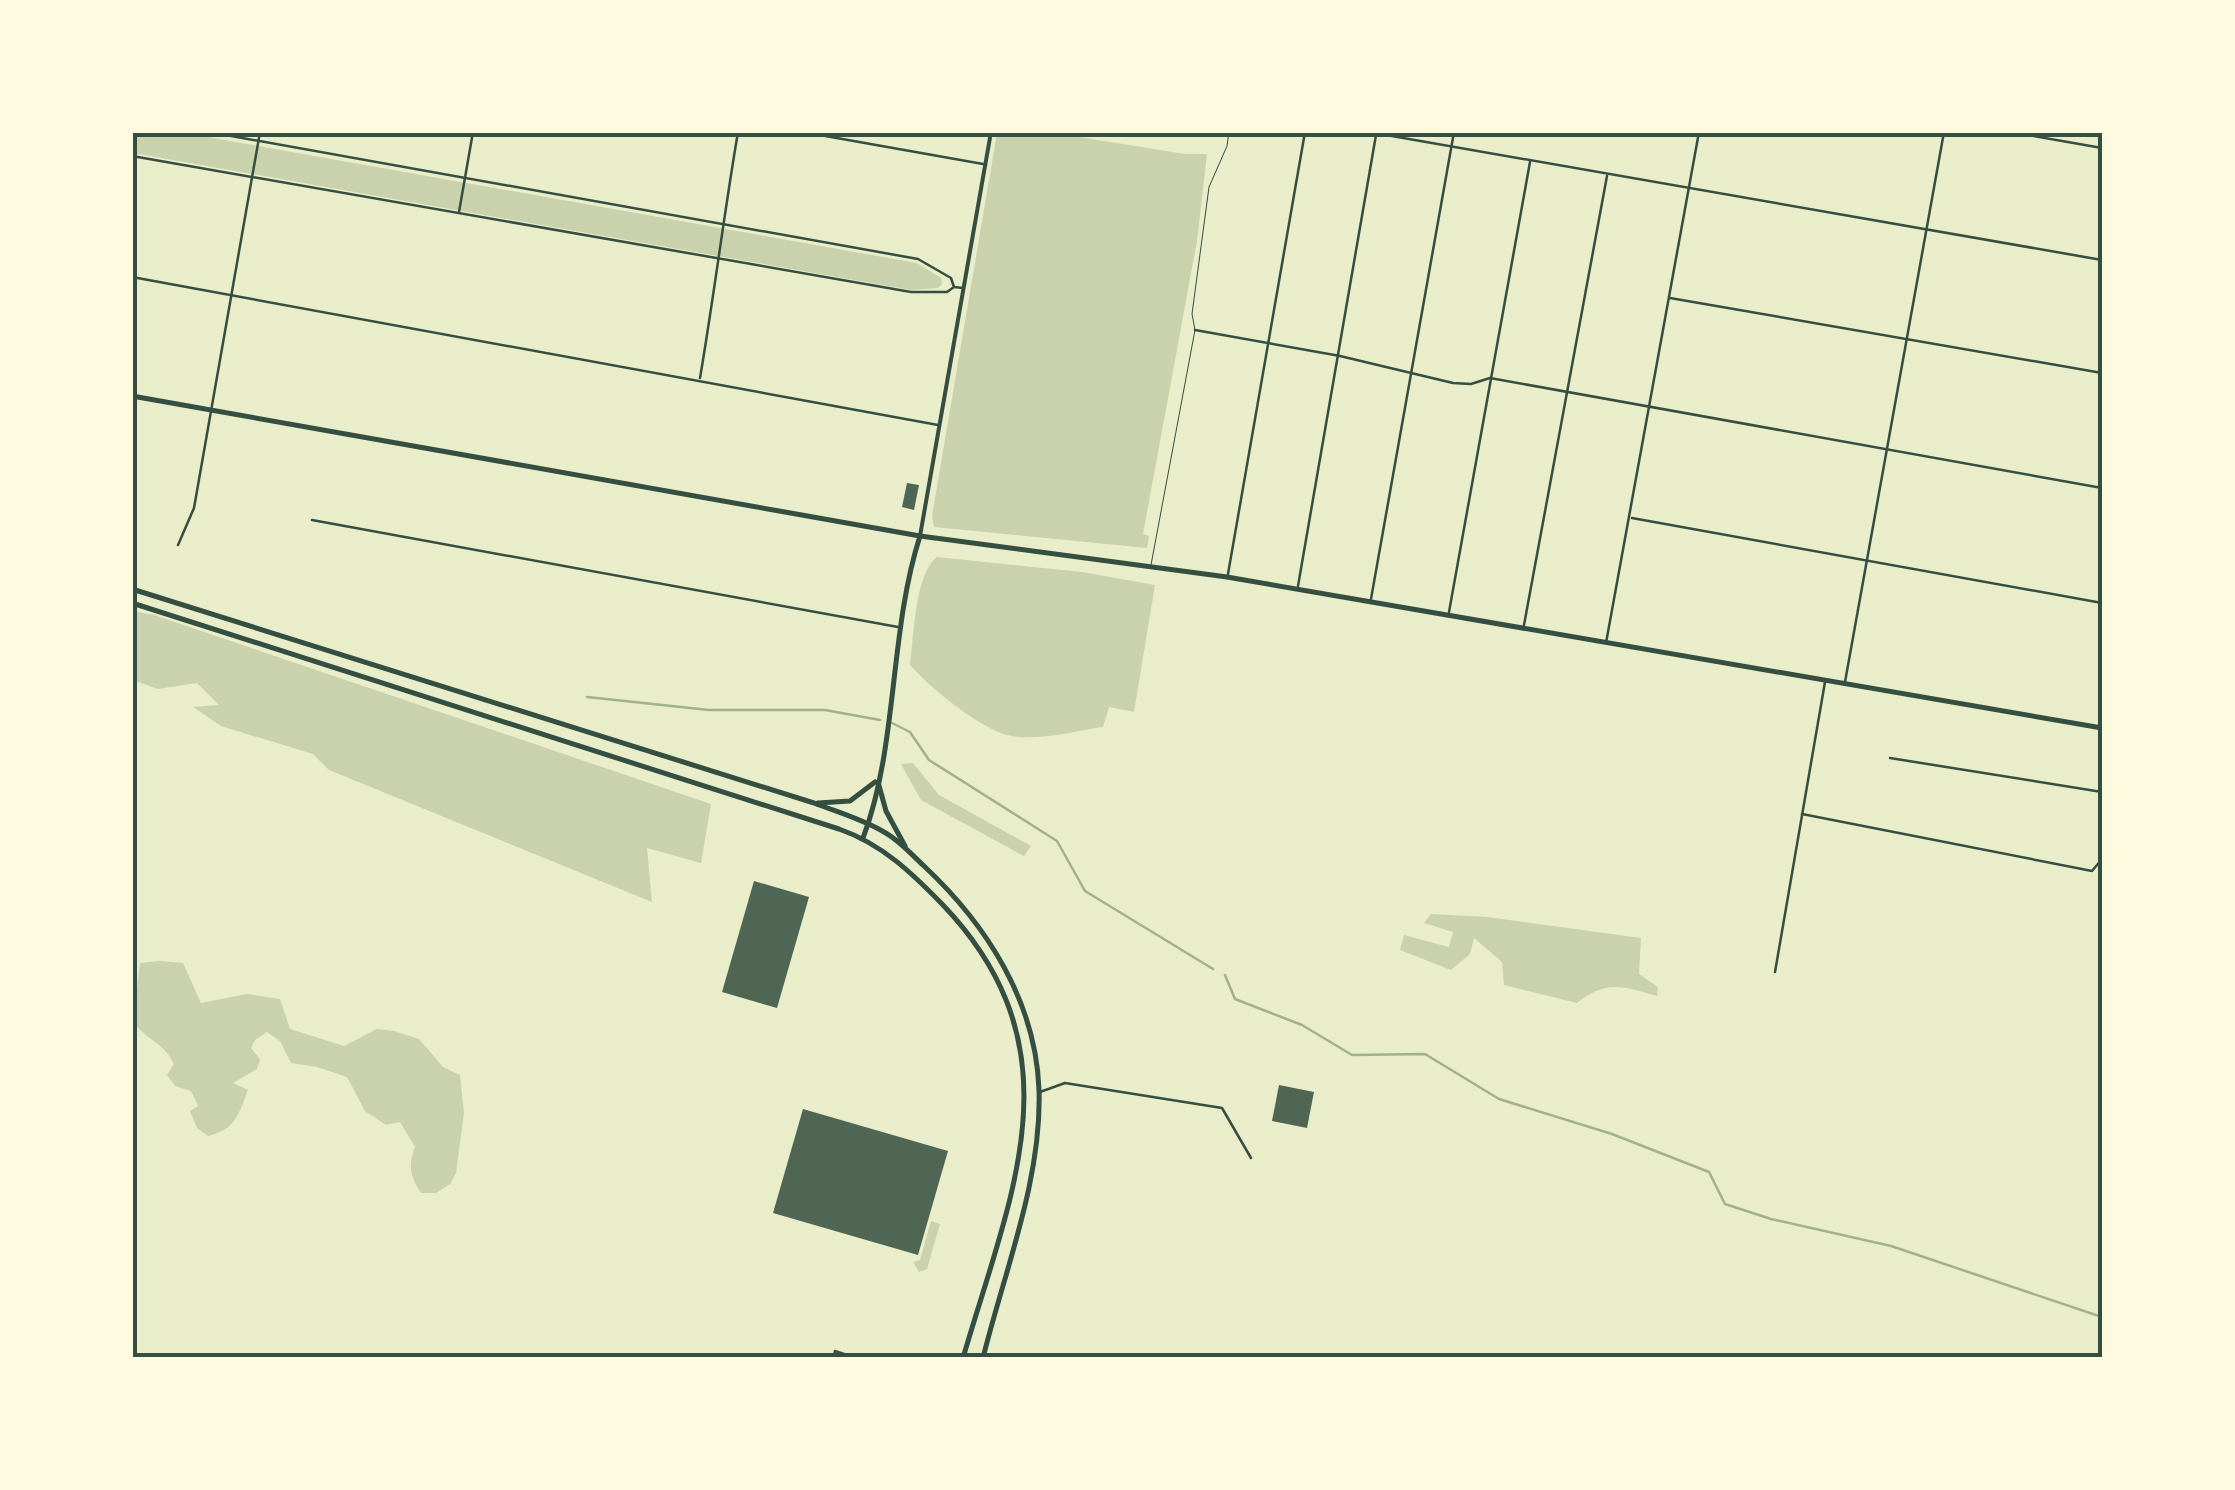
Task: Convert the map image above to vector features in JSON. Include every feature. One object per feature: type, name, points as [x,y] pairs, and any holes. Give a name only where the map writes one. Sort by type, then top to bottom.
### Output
[{"type":"main road","points":[[132,396],[920,536],[1227,577],[2102,728]]},
{"type":"main road","points":[[863,838],[877,780],[899,627],[920,536]]},
{"type":"main road","points":[[132,589],[814,803],[868,824],[907,850],[953,893],[978,924],[1022,1005],[1035,1050],[1039,1093],[1030,1177],[984,1358]]},
{"type":"main road","points":[[132,603],[863,838],[900,864],[968,931],[1012,1014],[1026,1090],[1018,1172],[963,1358]]},
{"type":"main road","points":[[814,803],[850,801],[877,780]]},
{"type":"main road","points":[[877,780],[886,811],[907,850]]},
{"type":"main road","points":[[942,904],[953,893]]},
{"type":"street","points":[[209,132],[918,258],[951,278],[954,287]]},
{"type":"street","points":[[178,545],[194,508],[260,132]]},
{"type":"street","points":[[458,213],[473,132]]},
{"type":"street","points":[[699,380],[738,132]]},
{"type":"street","points":[[803,132],[985,164]]},
{"type":"street","points":[[920,536],[991,132]]},
{"type":"street","points":[[1227,577],[1305,132]]},
{"type":"street","points":[[1369,132],[2102,260]]},
{"type":"street","points":[[1370,602],[1454,132]]},
{"type":"street","points":[[1606,643],[1699,132]]},
{"type":"street","points":[[1844,683],[1944,132]]},
{"type":"street","points":[[2011,132],[2102,148]]},
{"type":"street","points":[[1297,589],[1376,134]]},
{"type":"street","points":[[132,156],[912,292],[964,288]]},
{"type":"street","points":[[1449,615],[1530,161]]},
{"type":"street","points":[[1524,630],[1608,174]]},
{"type":"street","points":[[132,277],[939,425]]},
{"type":"street","points":[[1669,298],[2102,373]]},
{"type":"street","points":[[1195,330],[1340,356],[1453,383],[1472,384],[1490,378],[2102,488]]},
{"type":"street","points":[[1629,518],[2102,602]]},
{"type":"street","points":[[312,520],[899,627]]},
{"type":"street","points":[[1775,972],[1826,680]]},
{"type":"street","points":[[1890,758],[2102,792]]},
{"type":"street","points":[[1802,814],[2092,870],[2102,859]]},
{"type":"street","points":[[1039,1093],[1065,1083],[1222,1108],[1250,1158]]},
{"type":"street","points":[[833,1358],[835,1351],[856,1358]]},
{"type":"lane","points":[[1151,565],[1195,330],[1192,314],[1209,187],[1229,132]]},
{"type":"green space","points":[[132,133],[185,133],[917,263],[941,278],[942,284],[938,288],[911,290],[133,153]]},
{"type":"green space","points":[[997,133],[1054,133],[1207,154],[1197,241],[1143,534],[1149,536],[1147,548],[934,527],[932,516]]},
{"type":"green space","points":[[937,557],[1082,572],[1155,585],[1134,712],[1109,707],[1103,727],[1022,737],[985,725],[942,696],[910,665],[920,591]]},
{"type":"green space","points":[[133,611],[711,804],[701,863],[647,848],[652,902],[329,770],[313,754],[221,726],[193,707],[219,705],[197,683],[158,689],[133,680]]},
{"type":"green space","points":[[913,763],[939,795],[1031,846],[1024,856],[921,800],[901,764]]},
{"type":"green space","points":[[1431,914],[1487,917],[1641,938],[1639,974],[1658,987],[1657,996],[1616,987],[1588,995],[1577,1003],[1504,985],[1502,962],[1474,938],[1470,954],[1451,970],[1400,950],[1404,935],[1449,947],[1453,932],[1424,923]]},
{"type":"green space","points":[[140,963],[183,963],[201,1003],[247,994],[280,999],[290,1029],[344,1046],[377,1029],[419,1039],[443,1067],[460,1075],[464,1113],[456,1173],[450,1184],[436,1193],[421,1193],[411,1171],[415,1147],[400,1122],[386,1125],[365,1111],[347,1077],[291,1063],[280,1041],[267,1032],[251,1048],[260,1059],[257,1069],[233,1083],[248,1090],[235,1120],[208,1136],[197,1128],[190,1111],[198,1106],[191,1091],[175,1086],[167,1075],[174,1064],[169,1056],[133,1021]]},
{"type":"green space","points":[[931,1221],[940,1224],[927,1269],[919,1272],[913,1262],[920,1260]]},
{"type":"building","points":[[907,483],[919,485],[914,510],[902,507]]},
{"type":"building","points":[[754,881],[809,897],[777,1008],[722,992]]},
{"type":"building","points":[[1279,1085],[1314,1092],[1307,1128],[1272,1121]]},
{"type":"building","points":[[803,1109],[948,1151],[918,1255],[773,1213]]},
{"type":"waterway","points":[[587,697],[709,710],[825,710],[880,720]]},
{"type":"waterway","points":[[892,723],[910,732],[929,760],[1057,841],[1085,891],[1213,969]]},
{"type":"waterway","points":[[1225,975],[1235,999],[1302,1025],[1352,1055],[1425,1054],[1499,1099],[1612,1134],[1709,1172],[1725,1204],[1771,1219],[1891,1246],[2102,1317]]}]
